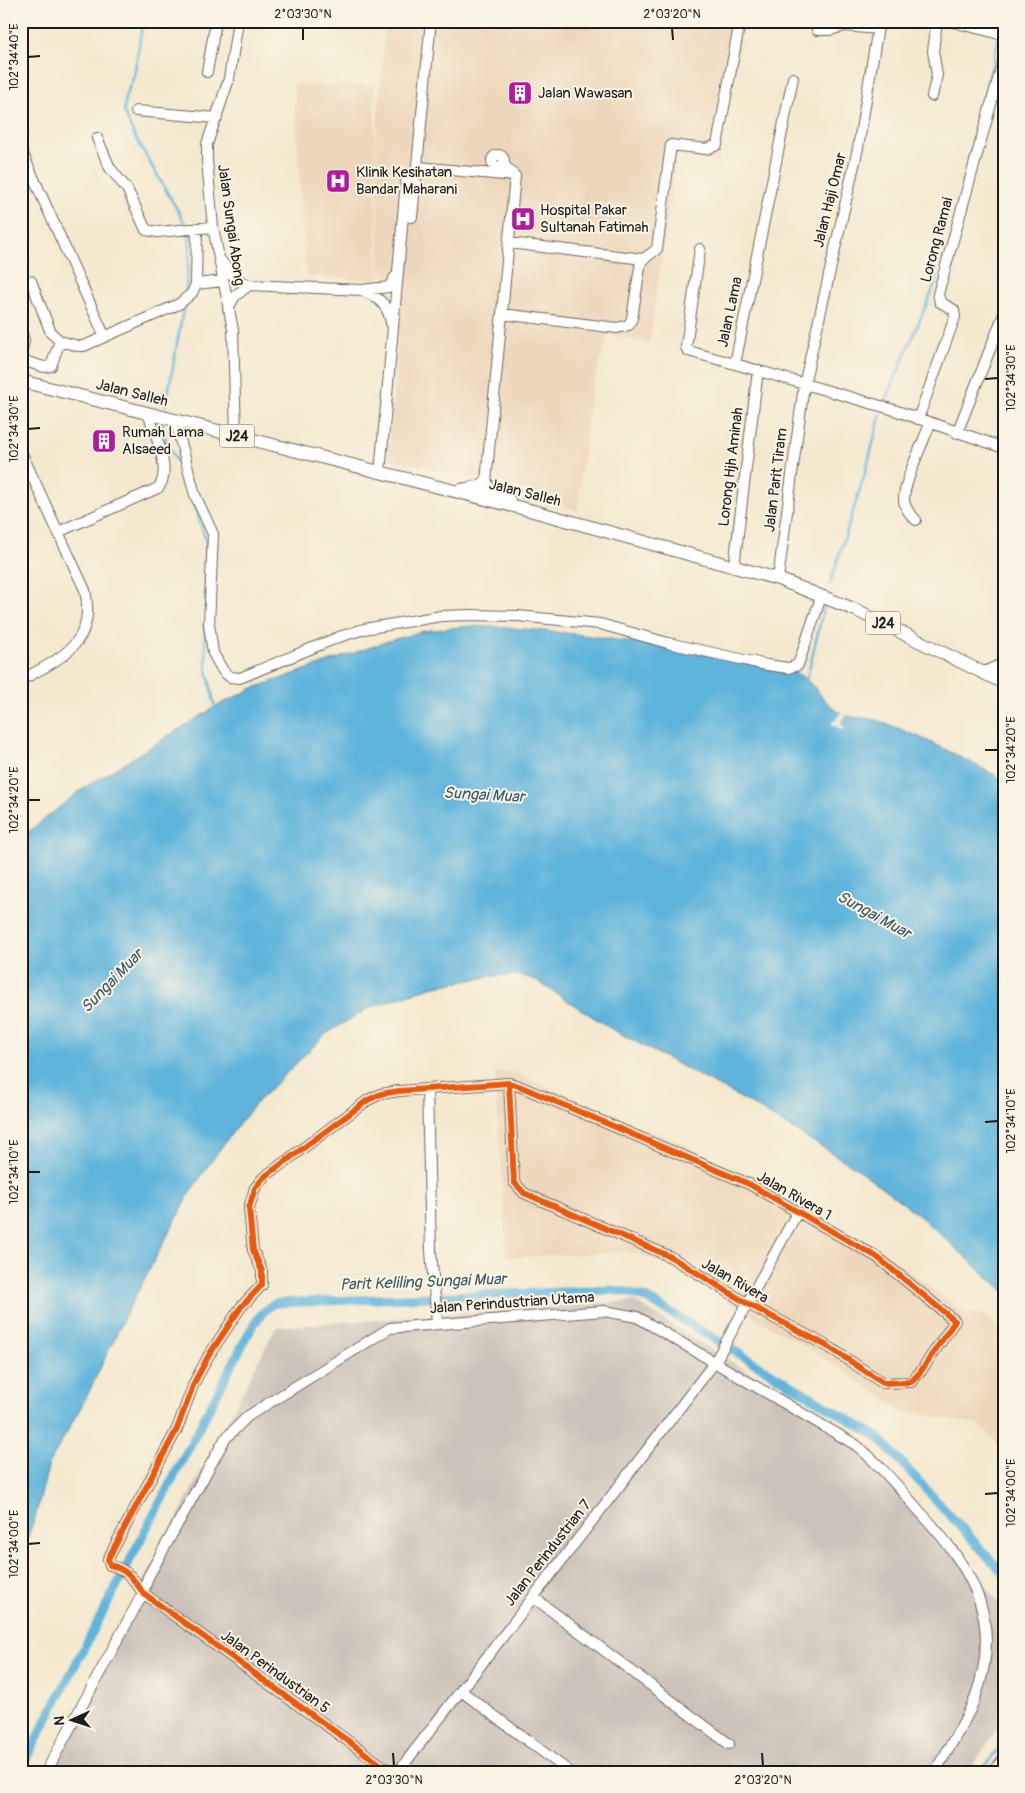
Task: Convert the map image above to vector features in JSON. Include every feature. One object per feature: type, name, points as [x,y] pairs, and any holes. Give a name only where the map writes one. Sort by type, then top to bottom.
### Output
[{"type":"main road","name":"Jalan Salleh","points":[[21,381],[525,509],[778,579],[924,642],[1004,683]]},
{"type":"main road","points":[[453,491],[479,487],[486,482],[489,490],[525,509]]},
{"type":"main road","points":[[994,1772],[1004,1760]]},
{"type":"street","points":[[207,72],[216,21]]},
{"type":"street","name":"Jalan Sungai Abong","points":[[236,436],[234,341],[213,227],[207,162],[208,144],[229,79],[238,21]]},
{"type":"street","points":[[380,473],[398,272],[408,216],[406,182],[417,184],[431,21]]},
{"type":"street","points":[[502,314],[625,327],[632,318],[640,265],[644,259],[657,249],[671,145],[706,149],[716,145],[740,21]]},
{"type":"street","points":[[932,96],[937,75],[933,51],[937,21]]},
{"type":"street","points":[[949,21],[999,34],[997,21]]},
{"type":"street","points":[[817,30],[830,30],[845,26],[878,25]]},
{"type":"street","name":"Jalan Haji Omar","points":[[804,385],[858,148],[878,25]]},
{"type":"street","name":"Lorong Ramai","points":[[918,419],[955,316],[954,310],[940,302],[938,294],[999,88],[1004,58]]},
{"type":"street","name":"Jalan Lama","points":[[793,78],[735,364],[891,409],[1004,448]]},
{"type":"street","points":[[136,111],[217,118]]},
{"type":"street","points":[[97,138],[110,168],[127,190],[146,230],[158,232],[213,227]]},
{"type":"street","points":[[21,150],[105,337]]},
{"type":"street","points":[[418,167],[498,169],[515,176],[486,482]]},
{"type":"street","points":[[30,281],[50,333],[60,341],[81,346],[179,304],[189,297],[196,284],[197,228]]},
{"type":"street","points":[[509,243],[644,259]]},
{"type":"street","points":[[700,249],[686,347],[688,351],[735,364]]},
{"type":"street","points":[[218,256],[228,273],[249,285],[234,297],[228,309]]},
{"type":"street","name":"Jalan Sungai Abong","points":[[249,285],[362,290],[389,288],[398,272]]},
{"type":"street","points":[[196,284],[223,281]]},
{"type":"street","points":[[362,290],[376,296],[382,302],[390,318],[392,331]]},
{"type":"street","points":[[957,433],[1004,314]]},
{"type":"street","points":[[21,330],[24,341],[21,354]]},
{"type":"street","points":[[21,360],[44,367],[51,366],[60,341]]},
{"type":"street","name":"Lorong Hjh Aminah","points":[[734,567],[758,370]]},
{"type":"street","name":"Jalan Parit Tiram","points":[[778,579],[804,385]]},
{"type":"street","points":[[58,532],[158,488],[162,484],[164,467],[148,413]]},
{"type":"street","points":[[174,420],[195,495],[213,534],[209,624],[213,654],[218,666],[230,677],[240,678],[339,637],[364,630],[441,616],[470,615],[518,616],[600,624],[668,643],[768,665],[792,668],[798,665],[821,597]]},
{"type":"street","points":[[916,520],[908,513],[905,505],[905,491],[930,424]]},
{"type":"street","points":[[21,452],[85,590],[87,602],[86,622],[78,642],[70,651],[21,680]]},
{"type":"street","points":[[984,672],[1004,663]]},
{"type":"street","points":[[437,1323],[433,1291],[427,1089],[509,1084]]},
{"type":"street","name":"Jalan Rivera","points":[[509,1084],[514,1182],[524,1193],[671,1258],[748,1304],[829,1346],[883,1383],[911,1382],[921,1371],[930,1356]]},
{"type":"street","name":"Jalan Rivera 1","points":[[509,1084],[519,1086],[749,1184],[878,1257],[954,1321],[930,1356]]},
{"type":"street","name":"Jalan Perindustrian 5","points":[[391,1772],[143,1593],[130,1575],[121,1568],[110,1565],[108,1559],[177,1429],[194,1383],[241,1307],[262,1286],[262,1271],[253,1250],[250,1216],[250,1201],[254,1188],[263,1178],[368,1100],[381,1094],[427,1089]]},
{"type":"street","name":"Jalan Perindustrian 7","points":[[398,1772],[715,1362],[798,1213]]},
{"type":"street","name":"Jalan Perindustrian Utama","points":[[46,1772],[143,1593],[148,1577],[225,1439],[234,1427],[286,1392],[390,1328],[604,1311],[637,1317],[822,1423],[872,1458],[938,1532],[969,1576],[986,1621],[987,1635],[984,1659],[974,1699],[934,1772]]},
{"type":"street","points":[[533,1597],[729,1744]]},
{"type":"street","points":[[461,1691],[570,1772]]},
{"type":"shaded area","name":"Hospital Pakar Sultanah Fatimah","points":[[386,21],[744,21],[717,163],[677,154],[649,344],[608,334],[590,396],[577,511],[498,480],[451,474],[388,459],[402,279],[380,276],[376,137]]},
{"type":"shaded area","name":"Klinik Kesihatan Bandar Maharani","points":[[294,85],[374,85],[378,281],[306,276]]},
{"type":"shaded area","points":[[495,1072],[513,1072],[691,1147],[884,1252],[963,1312],[983,1314],[1004,1334],[1004,1450],[978,1424],[904,1412],[818,1354],[660,1262],[632,1252],[507,1257]]},
{"type":"shaded area","points":[[634,1301],[869,1448],[1004,1609],[1004,1720],[968,1772],[46,1772],[276,1327]]},
{"type":"water","name":"Sungai Muar","points":[[469,626],[593,636],[675,649],[796,673],[809,682],[837,711],[853,717],[875,720],[911,733],[1004,780],[1004,1291],[916,1213],[855,1167],[748,1102],[610,1028],[534,979],[518,975],[493,976],[431,987],[369,1008],[326,1034],[257,1102],[225,1142],[192,1189],[128,1310],[86,1398],[49,1464],[35,1518],[21,1554],[21,838],[81,790],[215,707],[251,689],[388,641],[424,631]]},
{"type":"pier","points":[[841,712],[846,715],[840,724],[845,727],[843,730],[832,724]]},
{"type":"waterway","points":[[143,21],[134,76],[125,98],[124,112],[134,135],[186,225]]},
{"type":"waterway","points":[[1000,32],[1003,21]]},
{"type":"waterway","points":[[963,185],[999,37]]},
{"type":"waterway","points":[[185,295],[190,249],[189,234]]},
{"type":"waterway","points":[[886,400],[938,277]]},
{"type":"waterway","points":[[166,405],[184,305]]},
{"type":"waterway","points":[[830,584],[866,470],[881,413]]},
{"type":"waterway","points":[[163,424],[166,439],[187,482]]},
{"type":"waterway","points":[[194,504],[207,545],[205,601]]},
{"type":"waterway","points":[[807,678],[824,607]]},
{"type":"waterway","points":[[204,624],[207,669],[215,707]]},
{"type":"waterway","name":"Parit Keliling Sungai Muar","points":[[21,1769],[246,1338],[262,1313],[276,1303],[611,1290],[628,1292],[648,1299],[878,1437],[1004,1574]]},
{"type":"waterway","points":[[980,1772],[1004,1742]]},
{"type":"cycle path","points":[[391,1772],[143,1593],[129,1575],[121,1569],[110,1565],[108,1559],[177,1429],[194,1383],[209,1355],[241,1307],[262,1285],[262,1271],[253,1250],[249,1208],[255,1188],[263,1178],[368,1100],[381,1094],[509,1083],[749,1184],[877,1257],[955,1321],[921,1371],[911,1382],[883,1383],[829,1347],[748,1304],[671,1257],[524,1193],[514,1182],[509,1083]]},
{"type":"place","name":"Jalan Wawasan","points":[[520,93]]},
{"type":"place","name":"Klinik Kesihatan Bandar Maharani","points":[[338,181]]},
{"type":"place","name":"Hospital Pakar Sultanah Fatimah","points":[[523,219]]},
{"type":"place","name":"Rumah Lama Alsaeed","points":[[104,441]]}]
